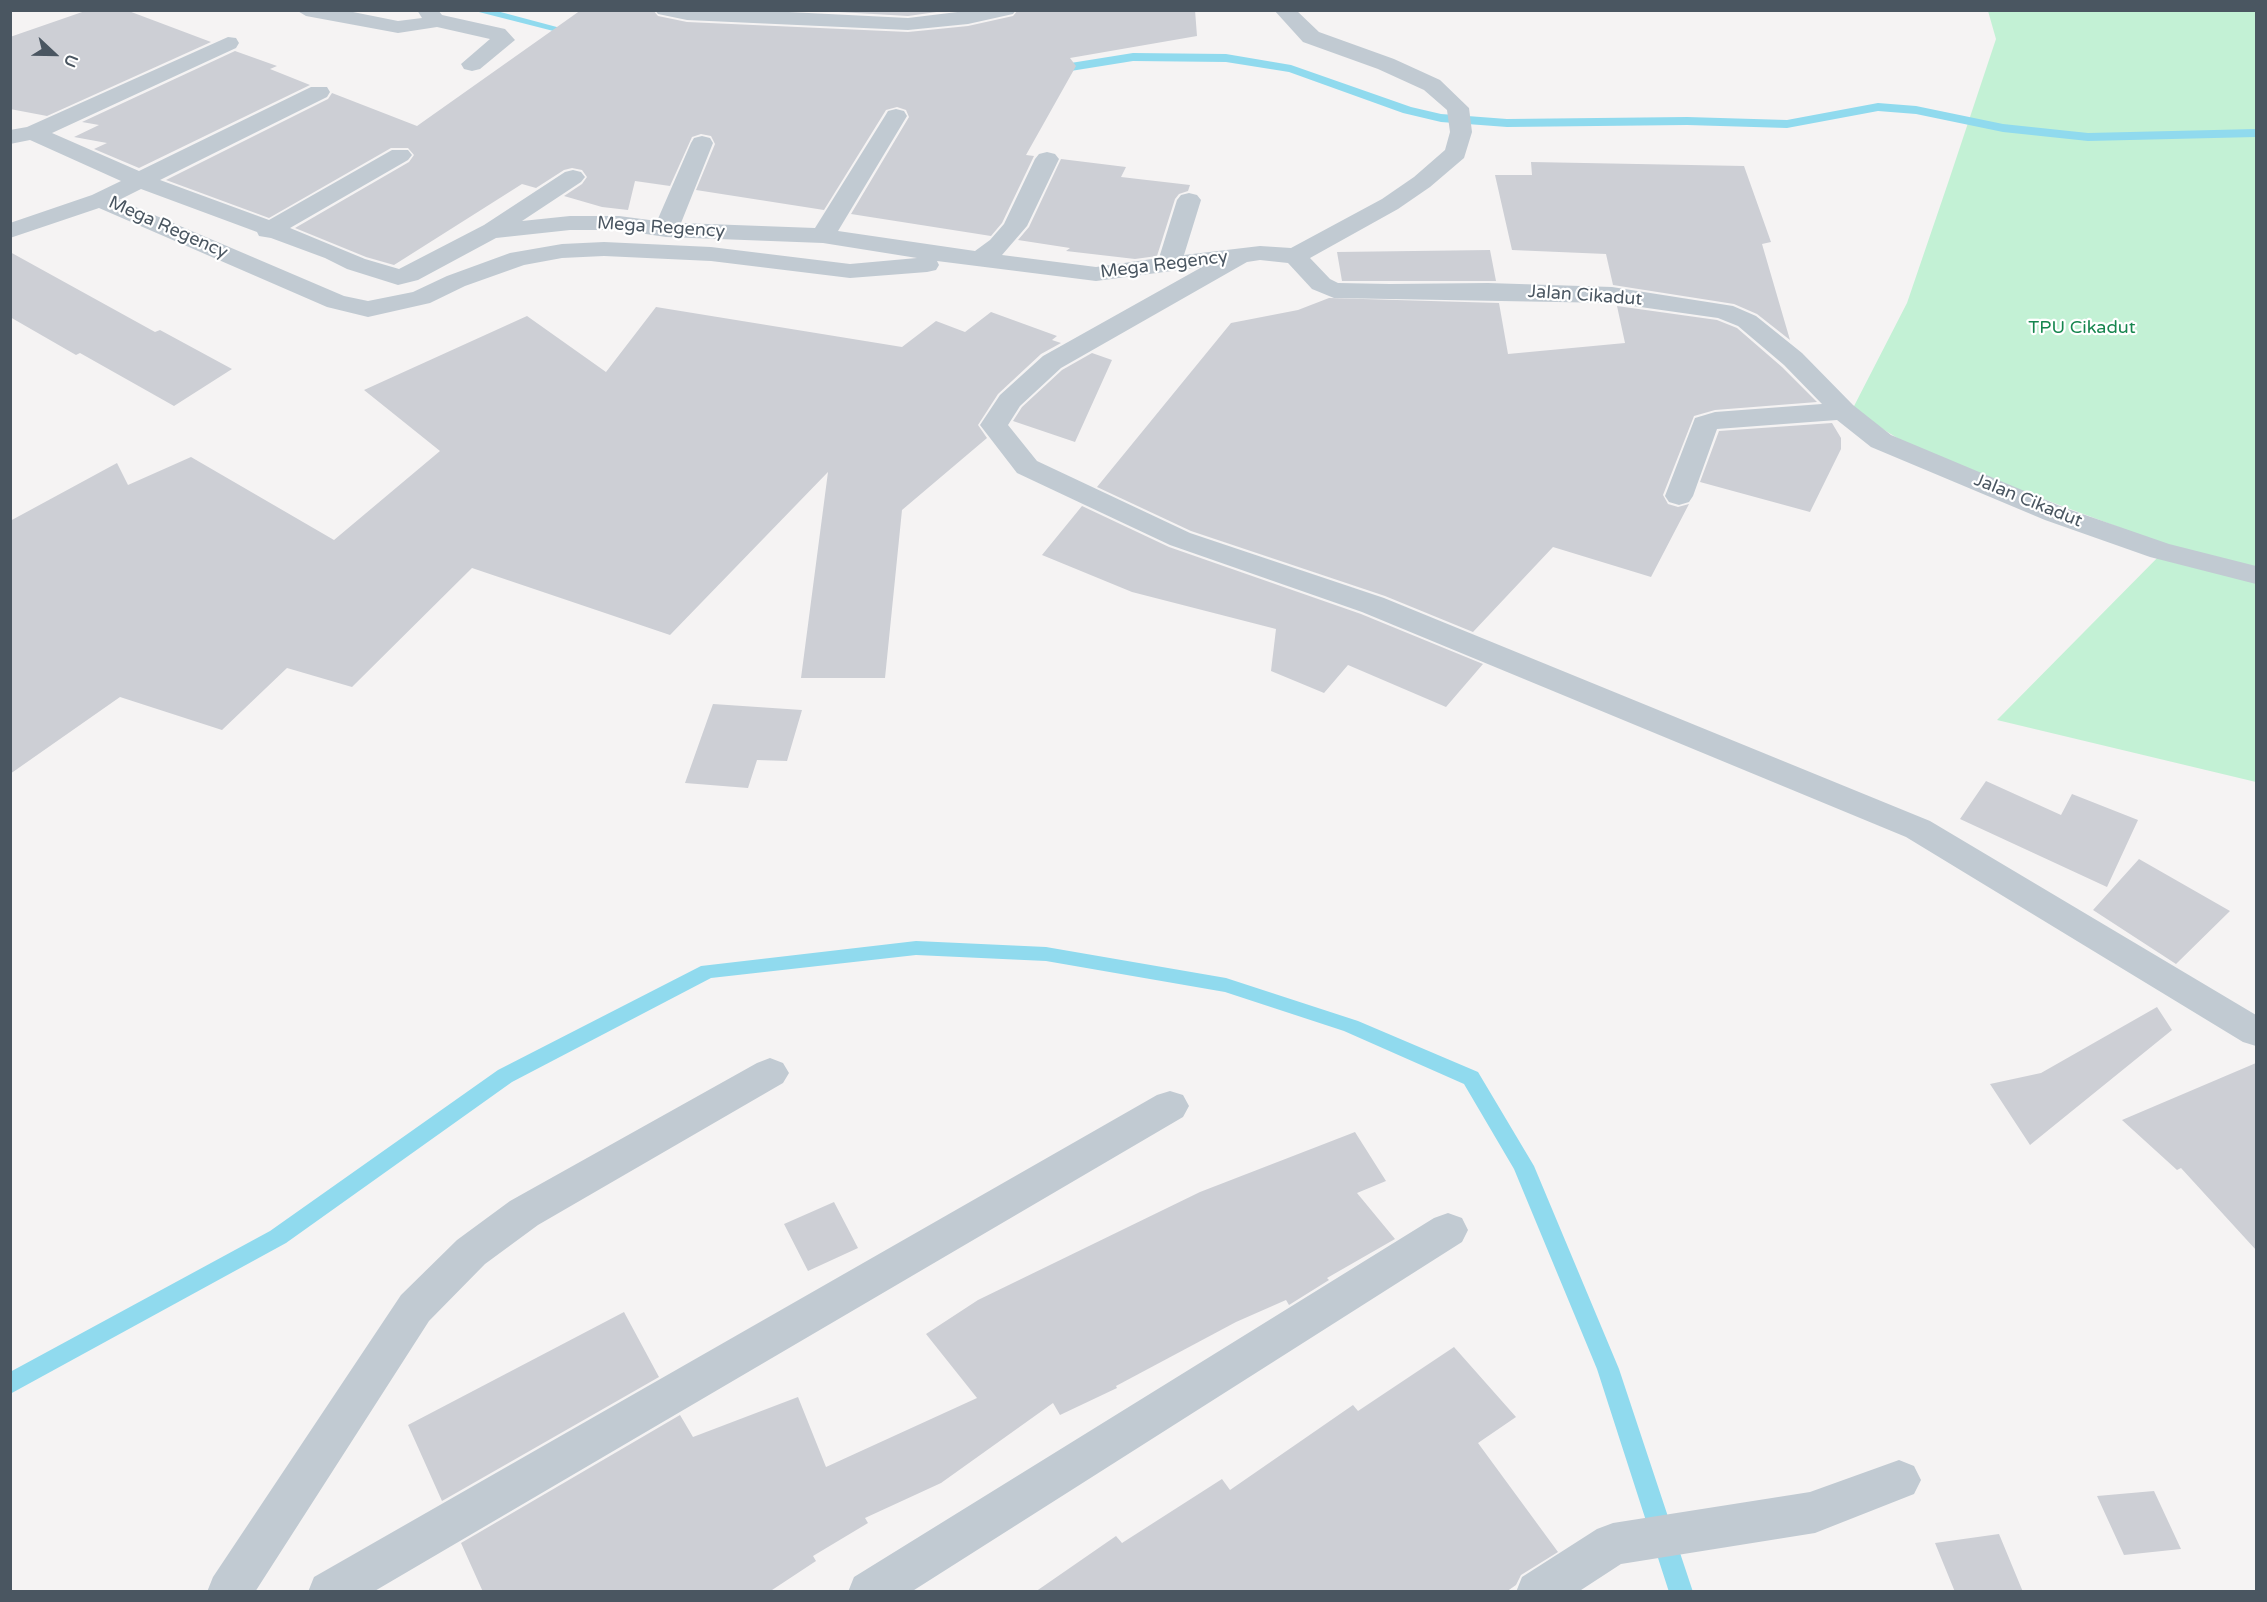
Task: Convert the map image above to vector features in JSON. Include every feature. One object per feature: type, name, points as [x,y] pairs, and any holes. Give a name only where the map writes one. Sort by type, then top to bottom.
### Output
[{"type":"street","points":[[306,10],[398,27],[422,25],[431,15],[497,34],[504,40],[472,64]]},
{"type":"street","points":[[665,10],[687,14],[908,24],[968,18],[1006,10]]},
{"type":"street","points":[[1284,10],[1311,37],[1386,64],[1432,85],[1459,120],[1456,153],[1422,183],[1390,204],[1295,256]]},
{"type":"street","points":[[22,135],[228,43]]},
{"type":"street","points":[[22,135],[139,180],[319,92]]},
{"type":"street","points":[[823,236],[896,116]]},
{"type":"street","points":[[666,230],[702,143]]},
{"type":"street","points":[[268,231],[400,155]]},
{"type":"street","points":[[980,259],[999,245],[1015,225],[1047,159]]},
{"type":"street","points":[[490,231],[573,177]]},
{"type":"street","name":"Mega Regency","points":[[100,200],[139,180],[268,231],[334,253],[356,264],[398,277],[409,275],[490,231],[570,223],[619,223],[666,230],[823,236],[1096,274],[1260,253],[1295,256]]},
{"type":"street","points":[[10,231],[100,200]]},
{"type":"street","name":"Mega Regency","points":[[100,200],[336,302],[368,309],[421,298],[456,281],[519,258],[562,251],[604,249],[711,254],[850,271],[980,259]]},
{"type":"street","points":[[1169,265],[1189,200]]},
{"type":"street","points":[[1240,256],[1052,362],[1010,401],[994,425],[1027,467],[1180,539],[1373,605],[1918,829],[2256,1032]]},
{"type":"street","name":"Jalan Cikadut","points":[[1295,256],[1321,284],[1334,290],[1612,295],[1724,311],[1747,321],[1786,353],[1843,411],[1881,441],[2055,514],[2160,551],[2256,575]]},
{"type":"street","points":[[1679,496],[1705,424],[1715,420],[1843,411]]},
{"type":"street","points":[[229,1592],[415,1308],[471,1252],[524,1213],[770,1073]]},
{"type":"street","points":[[330,1592],[1170,1106]]},
{"type":"street","points":[[870,1592],[1448,1230]]},
{"type":"street","points":[[1538,1592],[1613,1544],[1815,1512],[1835,1502],[1899,1480]]},
{"type":"green space","name":"TPU Cikadut","points":[[1988,11],[2256,11],[2256,782],[1997,720],[2169,546],[1923,454],[1852,410],[1907,303],[1948,183],[1996,39]]},
{"type":"building","points":[[88,10],[126,10],[211,42],[47,116],[10,109],[10,37]]},
{"type":"building","points":[[581,10],[653,10],[658,16],[687,22],[908,32],[968,26],[1013,16],[1018,10],[1195,10],[1197,36],[1070,58],[1076,66],[1026,155],[1034,156],[1002,223],[991,236],[851,214],[909,117],[906,110],[897,107],[886,110],[824,210],[696,190],[715,144],[711,136],[701,134],[692,137],[670,186],[635,181],[628,210],[602,207],[564,196],[582,184],[587,177],[582,170],[572,168],[564,170],[536,188],[522,184],[394,265],[366,257],[295,228],[409,162],[414,155],[408,148],[391,148],[269,218],[166,180],[328,99],[332,93],[417,126]]},
{"type":"building","points":[[804,10],[951,10],[908,16]]},
{"type":"building","points":[[235,51],[277,66],[270,69],[310,85],[139,168],[94,149],[107,143],[74,137],[99,125],[82,122]]},
{"type":"building","points":[[1061,159],[1126,167],[1121,177],[1190,185],[1188,191],[1179,194],[1175,199],[1157,256],[1135,259],[1066,251],[1070,248],[1018,240],[1029,227]]},
{"type":"building","points":[[1531,162],[1744,166],[1771,242],[1762,244],[1790,340],[1757,314],[1734,304],[1613,285],[1606,254],[1512,250],[1495,175],[1532,175]]},
{"type":"building","points":[[1490,250],[1496,281],[1342,281],[1337,252]]},
{"type":"building","points":[[10,252],[155,332],[160,330],[232,369],[174,406],[80,353],[76,355],[10,317]]},
{"type":"building","points":[[1329,298],[1499,303],[1508,354],[1625,343],[1617,306],[1717,320],[1737,328],[1782,367],[1817,402],[1715,410],[1694,416],[1663,495],[1668,504],[1678,507],[1689,504],[1651,577],[1553,547],[1473,632],[1385,596],[1191,531],[1097,487],[1231,323],[1298,310]]},
{"type":"building","points":[[656,307],[902,347],[936,321],[965,332],[991,312],[1057,336],[1052,340],[1061,343],[1041,354],[998,394],[978,425],[987,438],[902,510],[885,678],[801,678],[828,472],[670,635],[472,568],[352,687],[287,668],[222,730],[120,697],[10,774],[10,521],[117,463],[128,485],[191,457],[334,540],[440,451],[364,390],[527,316],[606,372]]},
{"type":"building","points":[[1092,353],[1112,360],[1075,442],[1013,421],[1022,407],[1062,370]]},
{"type":"building","points":[[1832,423],[1841,438],[1841,449],[1810,512],[1700,482],[1719,431]]},
{"type":"building","points":[[1082,506],[1169,547],[1361,614],[1483,664],[1446,707],[1348,665],[1324,693],[1271,671],[1276,629],[1132,592],[1042,555]]},
{"type":"building","points":[[713,704],[802,710],[787,761],[757,760],[748,788],[685,783]]},
{"type":"building","points":[[1986,781],[2061,815],[2072,794],[2138,820],[2107,887],[1960,819]]},
{"type":"building","points":[[2139,859],[2230,911],[2176,964],[2093,910]]},
{"type":"building","points":[[2157,1007],[2172,1030],[2030,1145],[1990,1084],[2041,1073]]},
{"type":"building","points":[[2256,1063],[2256,1250],[2181,1168],[2177,1170],[2122,1120]]},
{"type":"building","points":[[1355,1132],[1386,1181],[1357,1193],[1395,1239],[1327,1278],[1329,1280],[1289,1305],[1286,1300],[1236,1322],[1116,1386],[1117,1388],[1060,1415],[1053,1403],[941,1483],[865,1518],[868,1523],[813,1556],[816,1561],[769,1592],[483,1592],[461,1543],[680,1415],[693,1437],[798,1397],[826,1467],[977,1398],[926,1334],[978,1300],[1200,1192]]},
{"type":"building","points":[[834,1202],[858,1248],[808,1271],[784,1224]]},
{"type":"building","points":[[624,1312],[659,1377],[442,1501],[408,1425]]},
{"type":"building","points":[[1454,1347],[1516,1417],[1478,1443],[1558,1552],[1521,1575],[1516,1585],[1506,1592],[1035,1592],[1116,1536],[1122,1543],[1222,1479],[1230,1490],[1353,1405],[1358,1411]]},
{"type":"building","points":[[2154,1491],[2181,1549],[2124,1555],[2097,1496]]},
{"type":"building","points":[[1999,1534],[2023,1592],[1955,1592],[1935,1543]]},
{"type":"waterway","points":[[476,10],[577,34]]},
{"type":"waterway","points":[[1052,70],[1133,57],[1226,58],[1291,69],[1407,110],[1441,118],[1507,123],[1687,121],[1787,124],[1878,107],[1916,110],[2003,128],[2088,137],[2256,133]]},
{"type":"waterway","points":[[10,1384],[278,1237],[505,1076],[708,971],[916,948],[1046,954],[1226,985],[1351,1026],[1471,1078],[1523,1166],[1608,1369],[1681,1592]]}]
